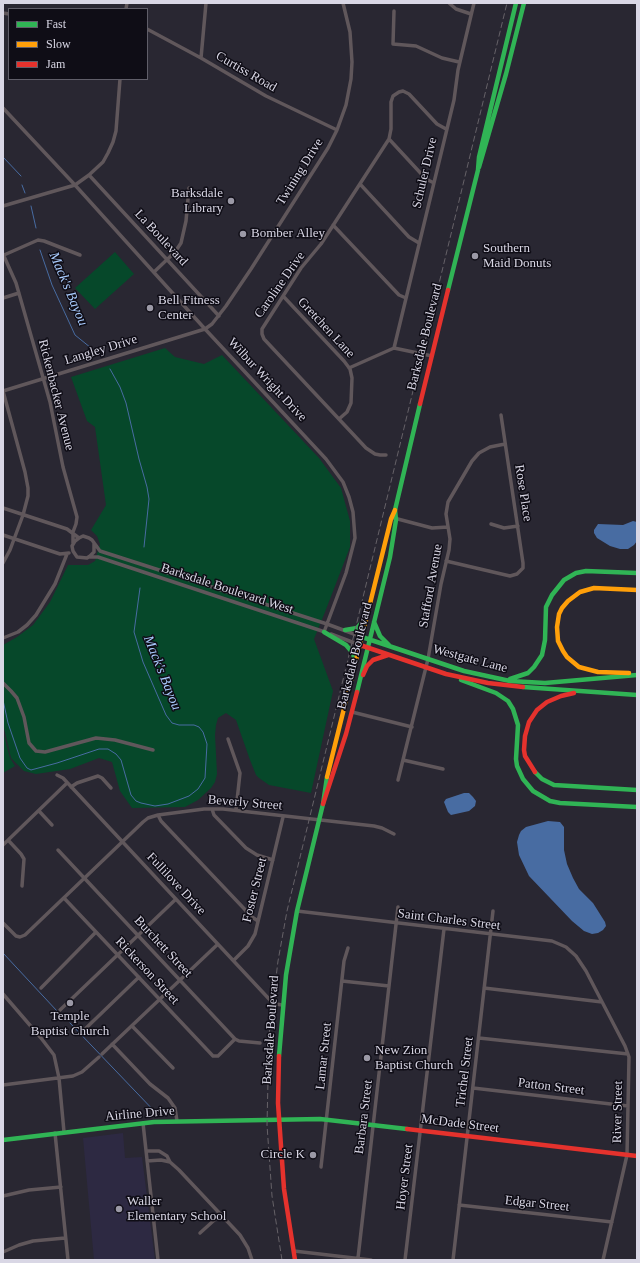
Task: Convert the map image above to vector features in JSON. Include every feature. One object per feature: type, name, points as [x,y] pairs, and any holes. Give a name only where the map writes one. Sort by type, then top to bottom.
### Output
[{"type":"main road","name":"Barksdale Boulevard","points":[[323,804],[327,795],[361,678],[386,574],[395,510],[478,170],[483,158],[499,72],[516,3]]},
{"type":"main road","name":"Barksdale Boulevard","points":[[491,117],[506,74],[524,3]]},
{"type":"main road","points":[[499,72],[506,74]]},
{"type":"main road","name":"Barksdale Boulevard","points":[[296,1260],[284,1189],[279,1120],[278,1065],[282,1005],[297,911],[378,572],[394,518]]},
{"type":"main road","points":[[498,679],[514,678],[528,673],[542,655],[545,640],[546,607],[552,595],[564,580],[576,573],[586,571],[637,573]]},
{"type":"main road","points":[[378,572],[386,574]]},
{"type":"main road","points":[[637,591],[594,588],[580,592],[568,601],[559,614],[557,634],[563,651],[567,657],[579,667],[598,672],[637,675]]},
{"type":"main road","points":[[345,630],[357,628],[363,623],[368,615]]},
{"type":"main road","points":[[374,622],[380,636],[392,647]]},
{"type":"main road","points":[[324,632],[348,646],[353,654],[356,664]]},
{"type":"main road","name":"Westgate Lane","points":[[362,638],[475,674],[498,679],[536,683],[637,675]]},
{"type":"main road","name":"Westgate Lane","points":[[360,645],[446,674],[478,682],[510,687],[591,692]]},
{"type":"main road","points":[[361,678],[367,666],[373,660],[384,656],[393,656]]},
{"type":"main road","points":[[446,674],[496,693],[508,701],[513,709],[518,725],[516,759],[520,773],[528,786],[537,794],[550,801],[560,803],[637,808]]},
{"type":"main road","points":[[637,695],[591,692],[553,698],[542,706],[533,716],[526,729],[524,744],[525,756],[532,769],[537,775],[554,785],[637,790]]},
{"type":"main road","points":[[344,710],[352,712]]},
{"type":"main road","points":[[628,790],[637,785]]},
{"type":"main road","name":"McDade Street","points":[[279,1120],[326,1120],[637,1156]]},
{"type":"main road","name":"Airline Drive","points":[[3,1140],[20,1136],[143,1123],[177,1121],[279,1120]]},
{"type":"street","points":[[200,58],[206,3]]},
{"type":"street","name":"Twining Drive","points":[[205,329],[219,316],[292,205],[328,148],[337,130],[346,105],[351,78],[352,62],[350,32],[342,3]]},
{"type":"street","points":[[449,3],[456,9],[471,14]]},
{"type":"street","name":"Schuler Drive","points":[[394,348],[454,100],[460,62],[474,3]]},
{"type":"street","points":[[394,11],[393,44],[416,46],[442,58],[460,62]]},
{"type":"street","name":"Curtiss Road","points":[[148,30],[266,96],[337,130]]},
{"type":"street","points":[[3,206],[67,186],[75,185],[103,162],[113,142],[116,131],[120,80]]},
{"type":"street","name":"Caroline Drive","points":[[386,455],[380,455],[368,450],[263,336],[263,326],[305,262],[321,244],[334,225],[389,139],[391,102],[393,96],[403,92],[409,94],[437,124],[446,129]]},
{"type":"street","name":"Wilbur Wright Drive","points":[[3,108],[326,459],[337,474],[346,489],[353,512],[355,538],[350,562],[324,632]]},
{"type":"street","points":[[389,139],[426,179],[434,183]]},
{"type":"street","name":"La Boulevard","points":[[88,175],[168,259],[219,316]]},
{"type":"street","points":[[360,184],[409,237],[419,243]]},
{"type":"street","points":[[154,272],[175,252],[182,238],[186,221],[189,188]]},
{"type":"street","points":[[334,225],[399,294],[406,298]]},
{"type":"street","points":[[3,255],[38,240],[80,255]]},
{"type":"street","name":"Rickenbacker Avenue","points":[[3,255],[13,274],[19,293],[52,412],[63,467],[77,517],[73,532],[74,543]]},
{"type":"street","points":[[3,298],[19,293]]},
{"type":"street","name":"Gretchen Lane","points":[[282,296],[350,368],[352,378],[351,403],[346,412],[339,419]]},
{"type":"street","name":"Langley Drive","points":[[3,391],[205,329]]},
{"type":"street","points":[[350,368],[394,348],[432,356]]},
{"type":"street","points":[[3,391],[27,481],[28,496],[23,515],[3,563]]},
{"type":"street","name":"Rose Place","points":[[446,561],[510,576],[515,576],[523,568],[501,415]]},
{"type":"street","name":"Stafford Avenue","points":[[398,780],[428,659],[450,543],[446,514],[448,502],[474,458],[486,448],[505,444]]},
{"type":"street","points":[[3,508],[67,529],[73,532],[78,538]]},
{"type":"street","points":[[394,518],[432,528],[448,527]]},
{"type":"street","points":[[491,524],[504,528],[518,526]]},
{"type":"street","points":[[3,535],[60,554],[67,554],[73,551]]},
{"type":"street","points":[[94,543],[94,552],[87,558],[77,557],[73,551],[74,543],[78,538],[83,536],[94,543],[100,551],[327,624],[362,638]]},
{"type":"street","points":[[3,638],[18,632],[28,625],[36,615],[55,584],[67,554]]},
{"type":"street","name":"Barksdale Boulevard West","points":[[87,558],[94,556],[98,557],[360,645]]},
{"type":"street","points":[[3,683],[17,698],[24,717],[29,743],[36,751],[45,752],[96,738],[115,740],[153,750]]},
{"type":"street","points":[[352,712],[412,727]]},
{"type":"street","points":[[228,739],[240,773],[236,810]]},
{"type":"street","points":[[403,760],[443,769]]},
{"type":"street","name":"Fullilove Drive","points":[[57,775],[71,787],[272,1001],[276,1004],[282,1005]]},
{"type":"street","points":[[71,787],[82,781],[98,776],[102,778],[111,788]]},
{"type":"street","points":[[3,845],[67,783]]},
{"type":"street","points":[[212,809],[214,815],[249,850],[260,856],[273,860]]},
{"type":"street","name":"Beverly Street","points":[[3,923],[15,936],[20,937],[27,934],[146,820],[158,815],[212,809],[236,810],[283,817],[374,826],[394,834]]},
{"type":"street","points":[[39,811],[52,825]]},
{"type":"street","points":[[158,815],[161,821],[252,918],[258,921]]},
{"type":"street","name":"Foster Street","points":[[234,960],[252,941],[283,817]]},
{"type":"street","points":[[8,840],[24,859],[22,886]]},
{"type":"street","name":"Burchett Street","points":[[58,850],[235,1039]]},
{"type":"street","name":"Rickerson Street","points":[[64,898],[212,1055],[216,1057],[235,1039]]},
{"type":"street","points":[[60,1010],[176,899]]},
{"type":"street","name":"Barbara Street","points":[[358,1258],[398,906]]},
{"type":"street","name":"Saint Charles Street","points":[[297,911],[556,942],[566,947],[573,953],[586,971]]},
{"type":"street","name":"Trichel Street","points":[[453,1260],[493,911]]},
{"type":"street","name":"Hoyer Street","points":[[405,1260],[444,929]]},
{"type":"street","points":[[41,988],[96,932]]},
{"type":"street","points":[[3,1084],[70,1077],[80,1074],[218,944]]},
{"type":"street","name":"Lamar Street","points":[[321,1167],[344,961],[348,948]]},
{"type":"street","name":"River Street","points":[[586,971],[628,1054],[627,1155],[603,1260]]},
{"type":"street","points":[[83,1031],[139,978]]},
{"type":"street","points":[[342,981],[389,986]]},
{"type":"street","points":[[484,988],[602,1002]]},
{"type":"street","points":[[3,994],[51,1050],[56,1061],[64,1132]]},
{"type":"street","points":[[132,1026],[173,1068]]},
{"type":"street","points":[[479,1038],[628,1054]]},
{"type":"street","points":[[235,1039],[239,1041],[260,1043]]},
{"type":"street","points":[[112,1044],[150,1084],[168,1098],[175,1108],[177,1121]]},
{"type":"street","name":"Patton Street","points":[[473,1088],[628,1106]]},
{"type":"street","points":[[143,1123],[158,1260]]},
{"type":"street","points":[[56,1133],[68,1260]]},
{"type":"street","points":[[146,1151],[162,1152],[243,1238],[252,1260]]},
{"type":"street","points":[[147,1161],[161,1160],[170,1162]]},
{"type":"street","points":[[3,1196],[29,1190],[61,1186]]},
{"type":"street","name":"Edgar Street","points":[[459,1205],[612,1222]]},
{"type":"street","points":[[200,1233],[221,1214]]},
{"type":"street","points":[[3,1252],[33,1241],[66,1238]]},
{"type":"street","points":[[294,1251],[349,1259],[358,1258],[371,1260]]},
{"type":"shaded area","name":"Waller Elementary School","points":[[123,1133],[125,1158],[142,1157],[155,1260],[94,1260],[83,1138]]},
{"type":"green space","points":[[115,252],[134,274],[95,309],[75,288]]},
{"type":"green space","points":[[165,348],[175,357],[204,364],[222,355],[319,458],[341,488],[350,521],[350,547],[314,639],[333,691],[311,793],[269,785],[259,778],[256,775],[250,760],[236,720],[226,713],[218,718],[216,725],[215,735],[217,774],[215,782],[211,788],[198,800],[185,807],[132,808],[120,791],[112,762],[99,758],[70,769],[36,774],[24,771],[11,758],[3,724],[3,645],[33,625],[50,602],[68,565],[88,565],[95,561],[100,544],[97,536],[91,530],[106,505],[95,427],[87,421],[71,377]]},
{"type":"green space","points":[[3,731],[10,758],[15,766],[3,773]]},
{"type":"water","points":[[633,521],[637,522],[637,541],[628,549],[620,549],[610,546],[597,538],[594,533],[594,530],[598,524],[623,525]]},
{"type":"water","points":[[464,793],[469,793],[473,797],[476,801],[475,806],[469,811],[451,815],[448,812],[444,802],[446,799]]},
{"type":"water","points":[[548,821],[560,822],[564,827],[564,850],[567,864],[573,878],[579,889],[593,903],[605,922],[606,926],[598,933],[592,934],[584,931],[572,921],[529,876],[519,855],[517,842],[521,831],[526,827]]},
{"type":"waterway","name":"Mack's Bayou","points":[[3,157],[21,176]]},
{"type":"waterway","name":"Mack's Bayou","points":[[22,185],[25,193]]},
{"type":"waterway","name":"Mack's Bayou","points":[[31,206],[36,228]]},
{"type":"waterway","name":"Mack's Bayou","points":[[40,250],[52,285],[75,335],[96,352]]},
{"type":"waterway","name":"Mack's Bayou","points":[[110,369],[120,387],[126,403],[147,487],[149,499],[144,547]]},
{"type":"waterway","name":"Mack's Bayou","points":[[3,700],[8,723],[20,758],[27,768],[31,770],[99,749],[108,749],[116,754],[121,760],[131,795],[136,801],[155,806],[168,804],[189,796],[198,789],[205,778],[207,744],[203,732],[199,727],[194,725],[179,725],[172,723],[166,715],[143,662],[134,632],[140,588]]},
{"type":"waterway","points":[[3,953],[57,1011]]},
{"type":"waterway","points":[[70,1023],[158,1115]]},
{"type":"railway","points":[[282,1260],[272,1196],[267,1125],[269,1035],[278,961],[287,911],[507,3]]},
{"type":"traffic: fast","points":[[448,290],[478,170],[479,157],[516,3]]},
{"type":"traffic: fast","points":[[479,167],[506,74],[524,3]]},
{"type":"traffic: fast","points":[[357,692],[390,557],[396,520],[395,510],[420,404]]},
{"type":"traffic: fast","points":[[510,679],[528,673],[542,655],[545,640],[546,607],[552,595],[564,580],[576,573],[586,571],[637,573]]},
{"type":"traffic: fast","points":[[345,630],[357,628],[365,619]]},
{"type":"traffic: fast","points":[[374,622],[380,636],[389,645]]},
{"type":"traffic: fast","points":[[324,632],[346,645],[352,652],[356,662]]},
{"type":"traffic: fast","points":[[362,637],[464,671],[510,681],[545,683],[637,675]]},
{"type":"traffic: fast","points":[[461,680],[496,693],[508,701],[513,709],[518,725],[517,766],[523,779],[533,791],[550,801],[560,803],[637,807]]},
{"type":"traffic: fast","points":[[523,687],[637,695]]},
{"type":"traffic: fast","points":[[535,772],[542,779],[554,785],[637,790]]},
{"type":"traffic: fast","points":[[279,1056],[286,975],[297,911],[323,804],[327,777]]},
{"type":"traffic: fast","points":[[3,1140],[154,1122],[320,1119],[407,1129]]},
{"type":"traffic: slow","points":[[327,777],[391,519],[395,510]]},
{"type":"traffic: slow","points":[[629,673],[598,672],[579,667],[567,657],[563,651],[558,641],[557,627],[559,614],[562,608],[568,601],[580,592],[594,588],[637,590]]},
{"type":"traffic: jam","points":[[420,404],[448,290]]},
{"type":"traffic: jam","points":[[360,645],[446,674],[488,683],[523,687]]},
{"type":"traffic: jam","points":[[363,675],[367,666],[373,660],[388,655]]},
{"type":"traffic: jam","points":[[323,804],[346,734],[357,692]]},
{"type":"traffic: jam","points":[[535,772],[525,756],[524,750],[525,736],[529,722],[537,710],[547,702],[561,696],[574,693]]},
{"type":"traffic: jam","points":[[279,1056],[278,1103],[284,1189],[295,1260]]},
{"type":"traffic: jam","points":[[407,1129],[637,1156]]},
{"type":"place","name":"Barksdale Library","points":[[231,201]]},
{"type":"place","name":"Bomber Alley","points":[[243,234]]},
{"type":"place","name":"Southern Maid Donuts","points":[[475,256]]},
{"type":"place","name":"Bell Fitness Center","points":[[150,308]]},
{"type":"place","name":"Temple Baptist Church","points":[[70,1003]]},
{"type":"place","name":"New Zion Baptist Church","points":[[367,1058]]},
{"type":"place","name":"Circle K","points":[[313,1155]]},
{"type":"place","name":"Waller Elementary School","points":[[119,1209]]}]
